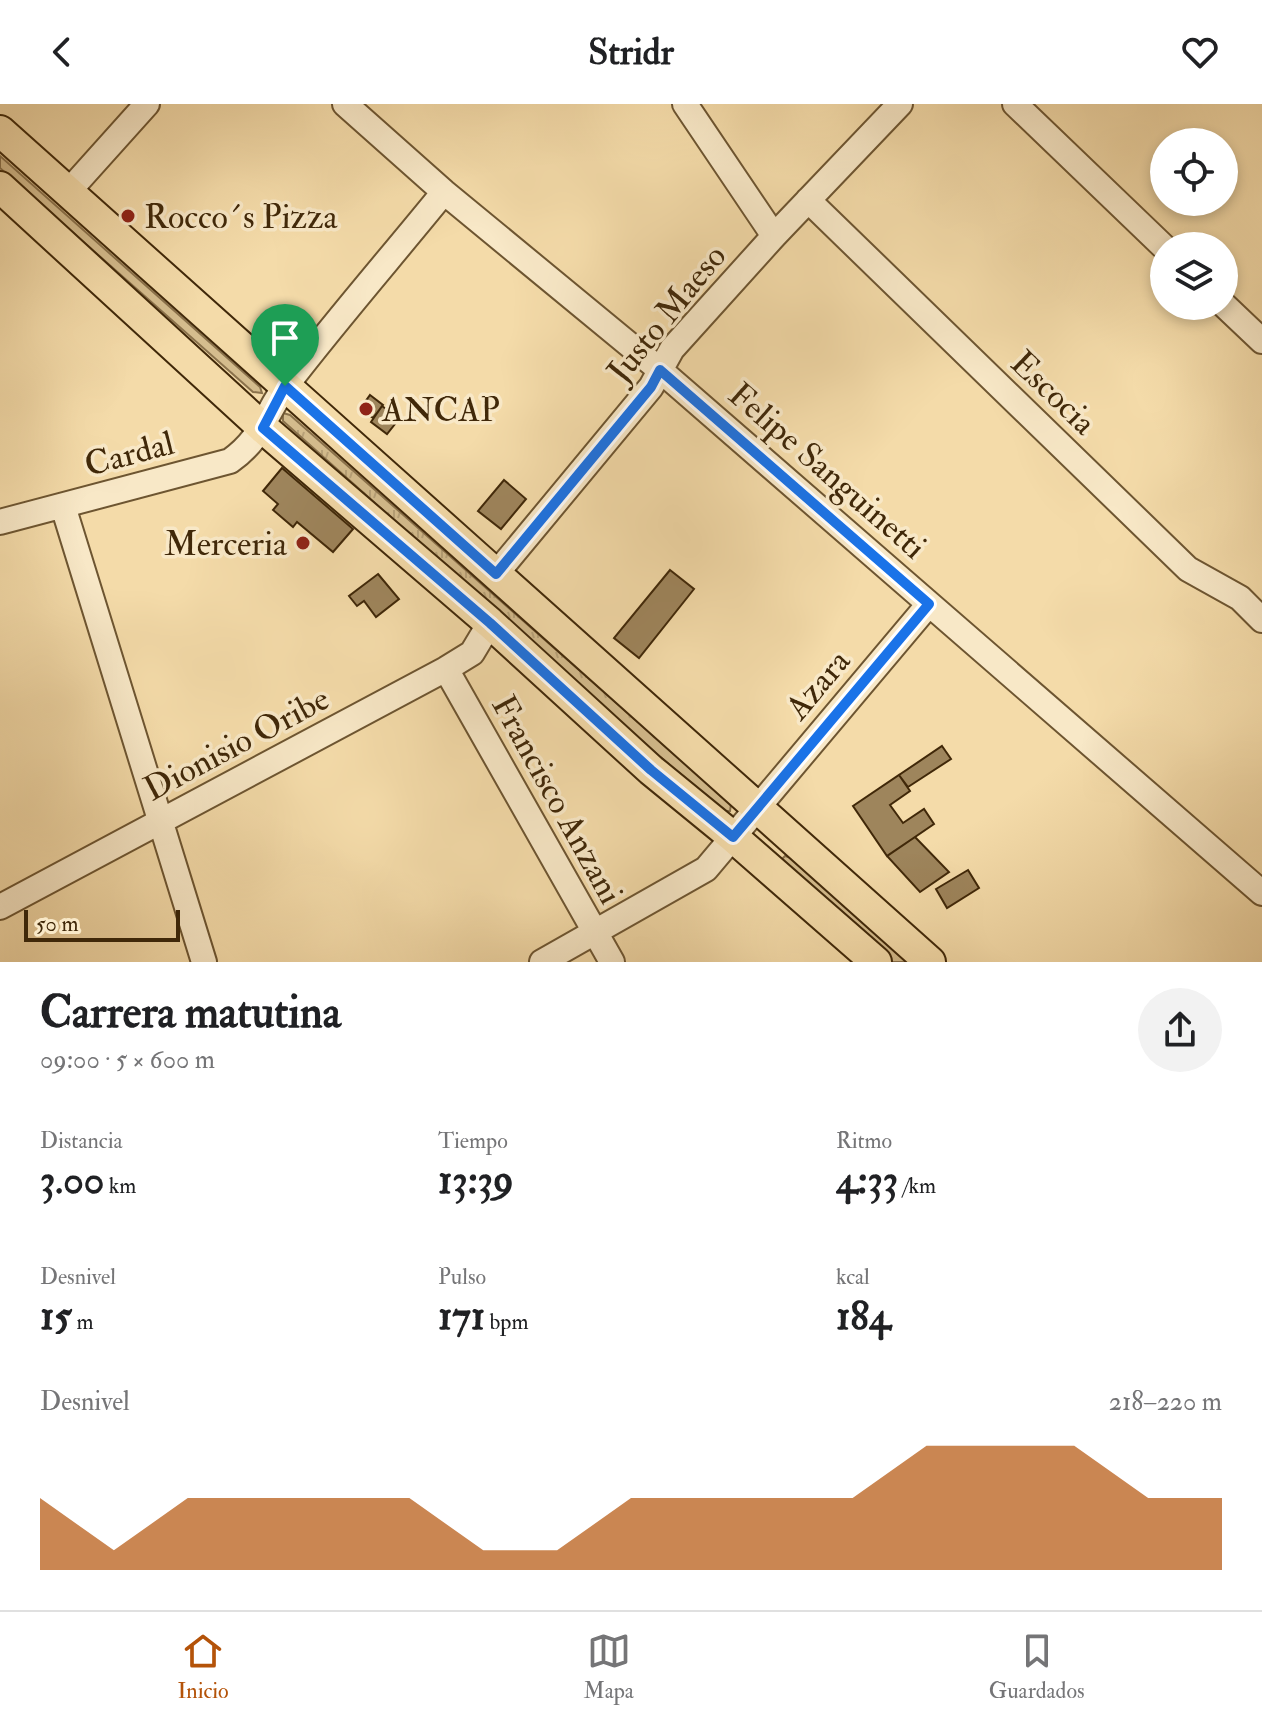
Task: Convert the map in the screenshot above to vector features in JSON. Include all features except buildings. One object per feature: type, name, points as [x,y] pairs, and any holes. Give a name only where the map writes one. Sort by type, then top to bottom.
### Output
[{"type":"main road","points":[[0,131],[930,962]]},
{"type":"main road","points":[[0,187],[263,428],[490,623],[651,770],[876,962]]},
{"type":"street","points":[[68,192],[147,104]]},
{"type":"street","name":"Felipe Sanguinetti","points":[[345,104],[444,192],[660,370],[1262,893]]},
{"type":"street","points":[[685,104],[774,236]]},
{"type":"street","name":"Justo Maeso","points":[[496,574],[651,387],[672,349],[900,104]]},
{"type":"street","points":[[1015,104],[1150,234]]},
{"type":"street","name":"Cardal","points":[[0,522],[230,461],[247,449],[263,428],[285,386],[444,192]]},
{"type":"street","name":"Escocia","points":[[808,200],[1188,569],[1240,598],[1262,620]]},
{"type":"street","points":[[1238,318],[1262,341]]},
{"type":"street","points":[[63,506],[204,962]]},
{"type":"street","name":"Azara","points":[[542,962],[706,869],[929,604]]},
{"type":"street","name":"Dionisio Oribe","points":[[0,907],[446,669],[472,653],[490,623]]},
{"type":"street","name":"Francisco Anzani","points":[[446,669],[612,962]]},
{"type":"green space","points":[[0,156],[260,387],[262,393],[253,392],[0,168]]},
{"type":"green space","points":[[283,413],[290,415],[731,804],[730,811],[725,811],[652,750],[283,421]]},
{"type":"green space","points":[[785,856],[791,858],[907,962],[891,962],[782,864]]},
{"type":"place","name":"Rocco´s Pizza","points":[[128,216]]},
{"type":"place","name":"ANCAP","points":[[366,409]]},
{"type":"place","name":"Merceria","points":[[303,543]]},
{"type":"route","points":[[660,370],[929,604],[733,837],[651,770],[490,623],[263,428],[285,386],[496,574],[651,387],[660,370]]}]
